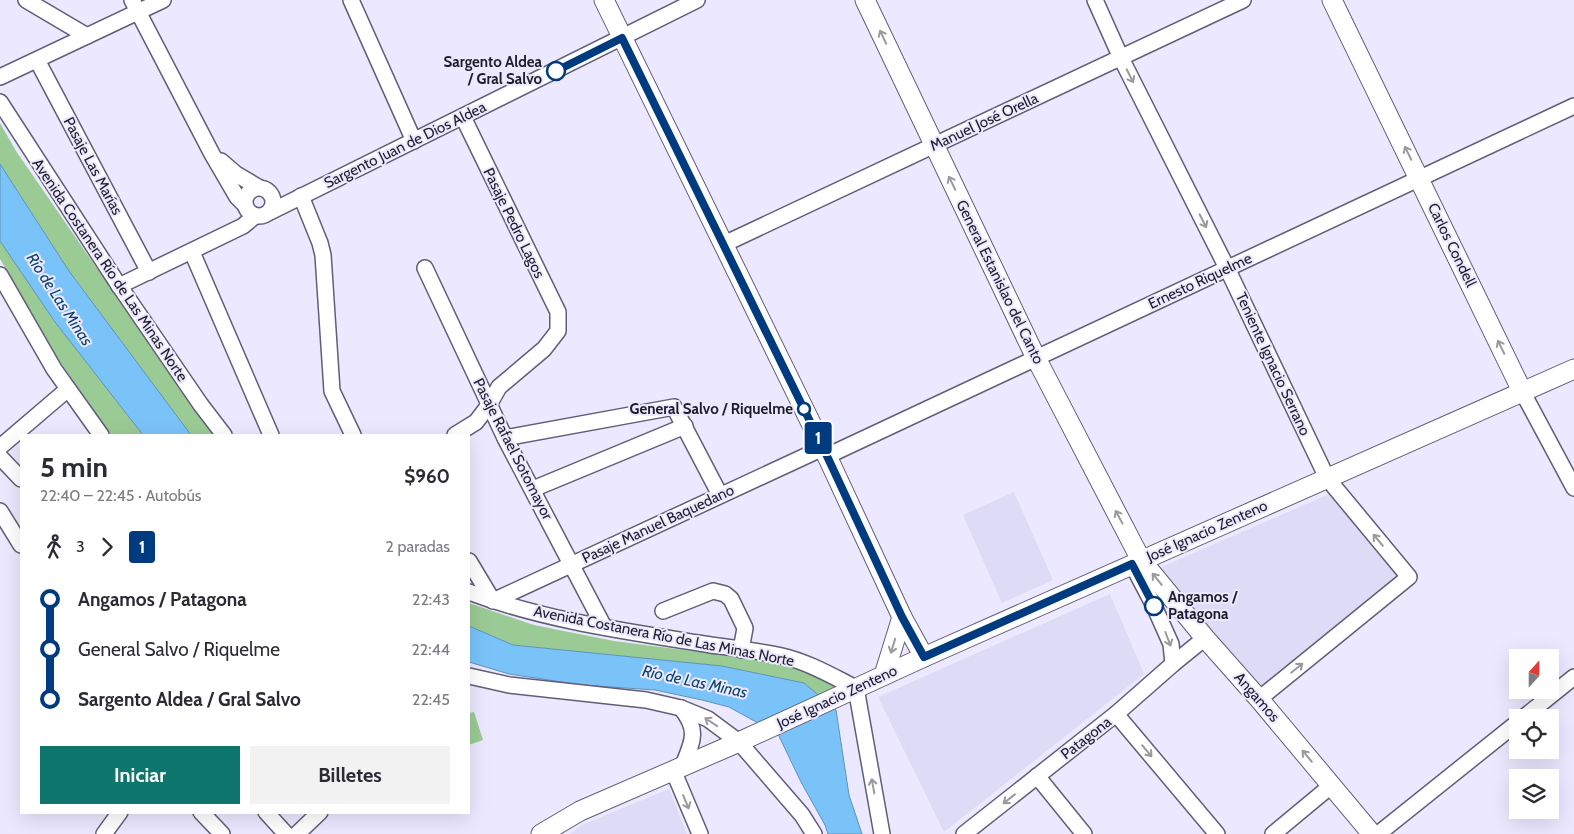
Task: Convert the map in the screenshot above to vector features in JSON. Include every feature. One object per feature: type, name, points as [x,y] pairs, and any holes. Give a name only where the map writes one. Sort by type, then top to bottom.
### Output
[{"type":"street","points":[[26,0],[88,36]]},
{"type":"street","points":[[0,77],[88,36],[135,6],[163,0]]},
{"type":"street","points":[[351,0],[414,141]]},
{"type":"street","points":[[604,0],[825,452],[902,617],[924,657]]},
{"type":"street","name":"Sargento Juan de Dios Aldea","points":[[119,286],[243,226],[257,211],[301,196],[697,0]]},
{"type":"street","name":"General Estanislao del Canto","points":[[865,0],[1036,358],[1137,562]]},
{"type":"street","name":"Teniente Ignacio Serrano","points":[[1095,0],[1121,58],[1227,268],[1327,478],[1409,577],[1259,699]]},
{"type":"street","name":"Manuel José Orella","points":[[724,244],[1243,0]]},
{"type":"street","name":"Carlos Condell","points":[[1332,0],[1522,391],[1574,488]]},
{"type":"street","points":[[135,6],[212,154],[237,197],[257,211]]},
{"type":"street","name":"Pasaje Las Marías","points":[[37,60],[149,272]]},
{"type":"street","name":"Avenida Costanera Río de Las Minas Norte","points":[[0,102],[119,286],[223,434]]},
{"type":"street","name":"Ernesto Riquelme","points":[[825,452],[1036,358],[1574,106]]},
{"type":"street","name":"Pasaje Pedro Lagos","points":[[463,117],[558,312],[558,331],[544,349],[499,387],[489,405]]},
{"type":"street","points":[[212,154],[236,174],[272,194],[274,203],[257,211]]},
{"type":"street","points":[[257,211],[245,200],[249,191],[263,189],[301,196],[323,255],[332,391],[353,434]]},
{"type":"street","points":[[192,252],[271,434]]},
{"type":"street","name":"Pasaje Rafael Sotomayor","points":[[425,268],[505,438],[604,627]]},
{"type":"street","points":[[0,275],[54,369],[100,434]]},
{"type":"street","name":"José Ignacio Zenteno","points":[[541,834],[580,811],[746,739],[924,657],[1574,369]]},
{"type":"street","points":[[0,447],[68,389]]},
{"type":"street","points":[[457,434],[476,422],[489,405]]},
{"type":"street","points":[[505,438],[674,407],[720,494]]},
{"type":"street","points":[[533,489],[685,426]]},
{"type":"street","name":"Pasaje Manuel Baquedano","points":[[493,601],[720,494],[825,452]]},
{"type":"street","points":[[0,457],[20,477]]},
{"type":"street","points":[[0,511],[20,543]]},
{"type":"street","points":[[1137,562],[1170,644],[1173,664]]},
{"type":"street","name":"Angamos","points":[[1137,562],[1259,699],[1372,834]]},
{"type":"street","points":[[470,563],[493,601]]},
{"type":"street","points":[[663,611],[713,591],[725,594],[731,599],[744,628],[741,650]]},
{"type":"street","name":"Avenida Costanera Río de Las Minas Norte","points":[[470,592],[540,614],[604,627],[783,656],[816,668],[849,691]]},
{"type":"street","points":[[884,675],[902,617]]},
{"type":"street","name":"Patagona","points":[[964,834],[1116,714],[1205,638]]},
{"type":"street","points":[[470,676],[509,685],[646,700],[681,708],[708,719],[746,739],[814,834]]},
{"type":"street","points":[[1534,709],[1574,677]]},
{"type":"street","points":[[849,691],[882,834]]},
{"type":"street","points":[[681,708],[690,718],[693,741],[678,767],[700,834]]},
{"type":"street","points":[[1116,714],[1217,834]]},
{"type":"street","points":[[1378,834],[1509,729]]},
{"type":"street","points":[[1038,776],[1084,834]]},
{"type":"street","points":[[1273,834],[1332,786]]},
{"type":"street","points":[[108,833],[119,814]]},
{"type":"street","points":[[203,814],[222,834]]},
{"type":"street","points":[[268,814],[286,834]]},
{"type":"street","points":[[297,834],[318,814]]},
{"type":"shaded area","points":[[1014,492],[1053,580],[1002,603],[963,515]]},
{"type":"shaded area","points":[[1329,494],[1403,577],[1261,692],[1155,570]]},
{"type":"shaded area","points":[[1110,594],[1144,674],[944,832],[878,697]]},
{"type":"shaded area","points":[[669,789],[687,834],[570,834],[582,825]]},
{"type":"green space","points":[[0,123],[16,151],[189,402],[216,434],[190,434],[69,271],[0,164]]},
{"type":"green space","points":[[0,241],[55,322],[142,434],[110,434],[59,360],[0,259]]},
{"type":"green space","points":[[470,603],[534,625],[614,641],[762,660],[798,668],[839,687],[818,695],[804,683],[722,666],[513,645],[470,626]]},
{"type":"green space","points":[[474,712],[483,740],[470,745],[470,713]]},
{"type":"water","name":"Río de Las Minas","points":[[0,164],[69,271],[190,434],[142,434],[55,322],[0,241]]},
{"type":"water","name":"Río de Las Minas","points":[[470,626],[513,645],[722,666],[804,683],[836,710],[849,795],[862,834],[828,834],[778,734],[729,707],[655,690],[582,685],[509,674],[470,662]]},
{"type":"bus line","name":"1","points":[[556,71],[622,38],[827,456],[902,617],[924,657],[1132,564],[1154,606]]},
{"type":"place","name":"Sargento Aldea / Gral Salvo","points":[[556,71]]},
{"type":"place","name":"General Salvo / Riquelme","points":[[804,409]]},
{"type":"place","name":"Angamos / Patagona","points":[[1154,606]]}]
